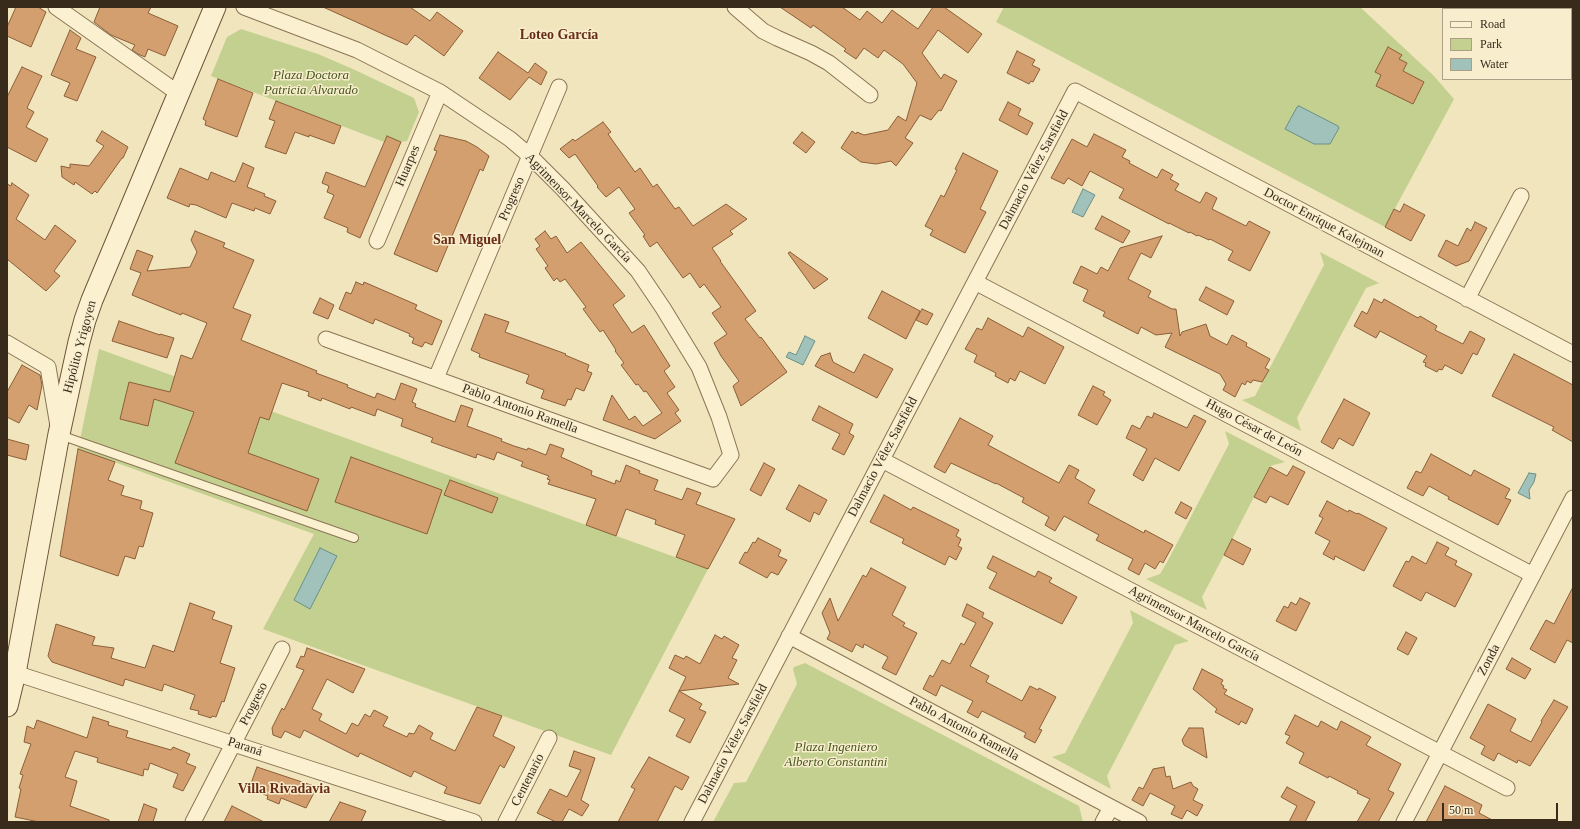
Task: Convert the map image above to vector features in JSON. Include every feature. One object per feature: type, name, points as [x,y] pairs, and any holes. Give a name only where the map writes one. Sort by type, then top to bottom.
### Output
[{"type":"main road","name":"Hipólito Yrigoyen","points":[[7,706],[15,673],[59,434],[79,342],[92,300],[215,7]]},
{"type":"street","points":[[56,7],[178,93]]},
{"type":"street","name":"Agrimensor Marcelo García","points":[[244,7],[357,50],[440,92],[510,139],[563,188],[638,271],[700,367],[731,454],[713,479]]},
{"type":"street","points":[[736,7],[763,31],[823,60],[870,95]]},
{"type":"street","name":"Progreso","points":[[436,378],[559,87]]},
{"type":"street","name":"Huarpes","points":[[377,241],[440,92]]},
{"type":"street","name":"Dalmacio Vélez Sarsfield","points":[[692,822],[1074,92]]},
{"type":"street","name":"Doctor Enrique Kalejman","points":[[1074,92],[1573,354]]},
{"type":"street","points":[[1468,299],[1521,196]]},
{"type":"street","name":"Hugo César de León","points":[[975,282],[1533,575]]},
{"type":"street","name":"Pablo Antonio Ramella","points":[[326,339],[713,479]]},
{"type":"street","points":[[7,343],[48,367],[59,434]]},
{"type":"street","name":"Agrimensor Marcelo García","points":[[882,460],[1507,788]]},
{"type":"street","name":"Zonda","points":[[1404,822],[1573,498]]},
{"type":"street","name":"Pablo Antonio Ramella","points":[[789,636],[1139,822]]},
{"type":"street","name":"Progreso","points":[[194,822],[282,649]]},
{"type":"street","name":"Paraná","points":[[15,673],[474,822]]},
{"type":"street","name":"Centenario","points":[[506,822],[549,738]]},
{"type":"street","points":[[1103,822],[1111,807]]},
{"type":"lane","points":[[59,434],[354,538]]},
{"type":"green space","points":[[1004,7],[1360,7],[1433,75],[1454,99],[1385,227],[996,22]]},
{"type":"green space","name":"Plaza Doctora Patricia Alvarado","points":[[241,29],[318,54],[414,98],[419,112],[407,141],[401,142],[387,136],[384,142],[211,76],[227,37]]},
{"type":"green space","points":[[1320,252],[1379,283],[1366,288],[1297,418],[1301,431],[1242,400],[1255,396],[1324,265]]},
{"type":"green space","points":[[99,349],[708,569],[611,755],[263,629],[314,534],[78,449]]},
{"type":"green space","points":[[1225,431],[1285,462],[1270,466],[1202,597],[1207,610],[1146,579],[1160,574],[1166,564],[1229,444]]},
{"type":"green space","points":[[1130,610],[1189,641],[1175,645],[1107,776],[1111,789],[1052,757],[1065,753],[1133,623]]},
{"type":"green space","name":"Plaza Ingeniero Alberto Constantini","points":[[805,663],[1079,806],[1083,822],[713,822],[734,783],[746,782],[797,684],[793,669],[794,667]]},
{"type":"water","points":[[1299,106],[1338,126],[1339,128],[1330,144],[1314,144],[1285,129]]},
{"type":"water","points":[[1083,189],[1095,195],[1083,217],[1072,212]]},
{"type":"water","points":[[805,336],[815,341],[803,365],[786,357],[789,352],[796,355]]},
{"type":"water","points":[[1529,473],[1536,474],[1534,482],[1529,490],[1530,499],[1518,493]]},
{"type":"water","points":[[320,548],[337,556],[310,609],[294,600]]},
{"type":"building","points":[[16,7],[38,7],[46,12],[31,47],[7,36],[7,27]]},
{"type":"building","points":[[100,7],[151,7],[148,13],[178,26],[165,56],[148,49],[145,57],[132,50],[135,45],[111,35],[94,22]]},
{"type":"building","points":[[323,7],[410,7],[430,21],[437,12],[463,31],[444,56],[415,35],[407,45]]},
{"type":"building","points":[[780,7],[842,7],[860,20],[867,11],[882,23],[892,10],[918,29],[933,7],[944,7],[982,34],[968,53],[938,30],[922,53],[941,79],[944,74],[957,81],[941,111],[939,110],[931,120],[920,115],[905,138],[913,143],[896,166],[891,161],[876,164],[861,162],[841,148],[852,131],[856,134],[857,132],[864,135],[888,130],[898,116],[906,121],[917,83],[903,64],[884,50],[878,58],[864,48],[856,59],[844,51],[846,49],[813,25],[811,28]]},
{"type":"building","points":[[70,30],[81,38],[76,49],[96,57],[77,101],[64,96],[70,83],[51,75]]},
{"type":"building","points":[[1388,47],[1402,55],[1399,59],[1407,63],[1403,71],[1424,82],[1413,104],[1376,86],[1381,75],[1375,72]]},
{"type":"building","points":[[1017,51],[1035,60],[1032,65],[1040,69],[1033,82],[1031,81],[1029,84],[1007,73]]},
{"type":"building","points":[[498,52],[528,73],[535,63],[547,72],[541,85],[529,77],[510,100],[479,78]]},
{"type":"building","points":[[22,67],[42,76],[27,108],[34,112],[26,127],[48,139],[36,162],[7,147],[7,97]]},
{"type":"building","points":[[218,79],[253,93],[237,137],[205,125],[206,121],[203,119]]},
{"type":"building","points":[[276,101],[341,126],[334,144],[309,135],[309,137],[295,132],[286,154],[265,147],[275,121],[269,119]]},
{"type":"building","points":[[1008,102],[1021,109],[1018,115],[1033,123],[1027,135],[999,120]]},
{"type":"building","points":[[603,122],[611,132],[608,134],[635,172],[640,168],[653,187],[657,184],[675,209],[679,207],[693,226],[726,204],[747,219],[730,231],[733,234],[712,248],[756,311],[745,319],[760,338],[761,337],[787,372],[741,406],[733,386],[739,381],[721,356],[714,343],[727,334],[712,313],[721,307],[704,284],[700,288],[690,273],[683,278],[657,242],[650,247],[643,236],[645,235],[629,213],[635,209],[619,187],[606,197],[597,187],[598,186],[575,154],[569,158],[560,149],[573,139],[575,141]]},
{"type":"building","points":[[102,131],[128,147],[123,158],[97,193],[95,191],[92,194],[75,182],[74,185],[62,177],[61,166],[70,168],[70,164],[89,166],[104,146],[96,141]]},
{"type":"building","points":[[802,132],[815,142],[806,153],[793,143]]},
{"type":"building","points":[[1094,134],[1126,150],[1122,157],[1130,161],[1129,163],[1157,178],[1162,169],[1173,175],[1170,179],[1179,184],[1175,190],[1200,203],[1206,192],[1217,198],[1212,209],[1246,226],[1249,221],[1270,232],[1250,271],[1228,260],[1233,251],[1210,239],[1197,236],[1169,224],[1119,198],[1124,189],[1090,171],[1082,186],[1068,178],[1064,184],[1051,178],[1072,139],[1087,147]]},
{"type":"building","points":[[440,135],[466,141],[489,156],[483,171],[480,169],[437,272],[394,254],[437,151],[434,150]]},
{"type":"building","points":[[387,136],[401,142],[360,238],[347,232],[348,228],[324,218],[334,195],[327,192],[329,186],[322,183],[326,172],[365,187]]},
{"type":"building","points":[[963,153],[998,171],[980,209],[986,212],[965,253],[930,235],[933,230],[925,226],[941,195],[944,197],[957,170],[955,169]]},
{"type":"building","points":[[243,163],[254,168],[247,187],[265,194],[264,196],[276,201],[270,214],[255,208],[254,211],[232,203],[226,218],[196,205],[190,204],[189,207],[167,198],[180,168],[208,180],[211,172],[235,182]]},
{"type":"building","points":[[12,183],[29,195],[16,219],[45,240],[55,225],[76,241],[54,271],[60,276],[46,291],[7,259],[7,184],[11,186]]},
{"type":"building","points":[[1404,204],[1425,215],[1411,241],[1385,227],[1394,209],[1400,212]]},
{"type":"building","points":[[1102,216],[1130,231],[1123,243],[1095,229]]},
{"type":"building","points":[[1475,222],[1487,228],[1469,261],[1456,266],[1438,256],[1446,240],[1458,246],[1467,228],[1471,231]]},
{"type":"building","points":[[195,231],[225,243],[223,247],[254,260],[233,308],[251,315],[241,340],[317,371],[316,373],[348,385],[347,387],[375,398],[377,393],[395,400],[401,383],[417,389],[412,402],[416,404],[415,407],[455,422],[461,405],[473,409],[467,426],[502,439],[501,441],[514,446],[527,450],[528,448],[546,455],[550,444],[564,449],[561,457],[592,471],[591,475],[615,484],[616,480],[620,482],[626,465],[640,471],[639,473],[658,480],[654,490],[682,500],[687,488],[701,493],[696,504],[735,519],[708,569],[676,557],[685,535],[655,524],[656,520],[626,509],[616,536],[586,525],[596,499],[548,484],[550,480],[547,479],[549,476],[521,466],[523,462],[497,452],[494,460],[477,454],[476,458],[431,442],[433,438],[401,426],[403,419],[377,409],[375,416],[351,407],[350,409],[322,398],[321,401],[308,396],[309,392],[282,383],[269,420],[260,417],[248,453],[319,479],[307,511],[175,463],[194,412],[154,399],[148,426],[120,419],[129,382],[170,392],[181,355],[192,359],[207,323],[182,313],[181,315],[132,295],[141,273],[130,269],[137,250],[153,256],[147,271],[190,267],[197,252],[191,240]]},
{"type":"building","points":[[545,231],[551,239],[556,236],[567,253],[581,242],[625,296],[613,305],[632,333],[644,325],[670,366],[664,371],[675,387],[667,393],[679,410],[675,413],[681,421],[655,439],[603,420],[612,395],[629,420],[635,416],[643,426],[662,413],[646,391],[644,392],[638,384],[636,385],[621,365],[624,363],[603,330],[600,332],[583,309],[586,307],[565,279],[560,282],[557,278],[554,281],[545,268],[548,266],[536,249],[540,246],[535,239]]},
{"type":"building","points":[[1162,236],[1151,258],[1141,253],[1128,279],[1151,291],[1148,297],[1172,309],[1176,309],[1180,336],[1182,332],[1206,324],[1210,336],[1227,345],[1232,335],[1247,343],[1246,346],[1270,359],[1265,368],[1269,370],[1262,382],[1253,380],[1251,383],[1247,381],[1245,385],[1242,383],[1235,397],[1223,390],[1226,384],[1220,374],[1165,347],[1172,333],[1156,335],[1141,327],[1138,334],[1103,316],[1105,312],[1083,301],[1088,290],[1073,283],[1081,266],[1097,274],[1101,267],[1108,271],[1120,248]]},
{"type":"building","points":[[790,252],[828,279],[814,289],[788,253]]},
{"type":"building","points":[[356,282],[363,285],[364,282],[417,305],[415,309],[442,321],[432,345],[425,342],[422,347],[412,343],[414,338],[409,336],[410,334],[375,319],[373,324],[339,309],[346,292],[351,294]]},
{"type":"building","points":[[1206,287],[1234,301],[1227,315],[1199,300]]},
{"type":"building","points":[[882,291],[920,311],[906,339],[868,318]]},
{"type":"building","points":[[320,298],[334,305],[328,319],[313,313]]},
{"type":"building","points":[[1374,299],[1382,303],[1384,299],[1418,318],[1420,316],[1437,326],[1435,330],[1463,344],[1470,331],[1485,339],[1477,355],[1473,353],[1462,374],[1445,365],[1442,370],[1439,369],[1437,372],[1425,366],[1426,363],[1423,362],[1427,356],[1380,331],[1376,338],[1354,326],[1362,311],[1367,314]]},
{"type":"building","points":[[922,309],[933,314],[927,325],[916,320]]},
{"type":"building","points":[[485,314],[509,322],[505,332],[566,354],[565,355],[589,365],[587,371],[592,373],[584,391],[576,388],[571,400],[568,399],[565,406],[541,398],[544,390],[526,383],[529,375],[479,357],[480,354],[471,350]]},
{"type":"building","points":[[988,318],[1023,337],[1028,327],[1064,347],[1045,384],[1020,371],[1015,381],[1010,378],[1008,383],[995,376],[996,373],[974,362],[977,355],[965,349],[977,328],[982,330]]},
{"type":"building","points":[[119,321],[160,335],[174,338],[167,358],[112,341]]},
{"type":"building","points":[[830,353],[833,362],[854,373],[864,354],[893,369],[877,398],[815,366],[821,356]]},
{"type":"building","points":[[1514,354],[1573,385],[1573,442],[1552,430],[1554,427],[1492,396]]},
{"type":"building","points":[[22,365],[40,375],[42,385],[37,410],[29,405],[19,423],[7,417],[7,392]]},
{"type":"building","points":[[1093,386],[1105,392],[1103,395],[1111,400],[1097,425],[1078,415]]},
{"type":"building","points":[[1344,399],[1370,413],[1353,446],[1339,438],[1333,449],[1321,442]]},
{"type":"building","points":[[819,406],[853,424],[849,433],[854,436],[844,455],[832,449],[840,434],[812,420]]},
{"type":"building","points":[[1154,413],[1187,428],[1194,415],[1206,421],[1179,471],[1155,458],[1143,481],[1133,475],[1147,449],[1126,438],[1132,425],[1140,429],[1147,416],[1152,418]]},
{"type":"building","points":[[960,418],[993,436],[988,445],[1059,483],[1069,465],[1079,470],[1075,478],[1095,490],[1088,503],[1144,533],[1145,530],[1173,545],[1163,563],[1160,561],[1155,569],[1145,563],[1139,575],[1128,569],[1133,559],[1096,540],[1099,535],[1064,516],[1055,531],[1045,525],[1049,517],[1022,502],[1024,498],[996,483],[951,463],[945,473],[934,467]]},
{"type":"building","points":[[7,439],[29,445],[26,460],[7,455]]},
{"type":"building","points":[[78,449],[115,462],[108,480],[124,486],[121,495],[142,501],[140,509],[153,513],[143,547],[139,546],[135,559],[125,556],[118,576],[60,556]]},
{"type":"building","points":[[1431,454],[1471,476],[1474,470],[1510,489],[1505,498],[1511,500],[1498,525],[1448,499],[1449,497],[1429,486],[1423,496],[1407,488],[1416,471],[1421,473]]},
{"type":"building","points":[[351,457],[442,490],[427,534],[335,502]]},
{"type":"building","points":[[764,463],[775,469],[761,496],[750,490]]},
{"type":"building","points":[[1293,466],[1305,472],[1288,505],[1270,496],[1266,503],[1254,497],[1270,467],[1287,476]]},
{"type":"building","points":[[450,480],[498,498],[492,513],[444,495]]},
{"type":"building","points":[[799,485],[827,500],[819,515],[814,512],[810,522],[786,509]]},
{"type":"building","points":[[884,495],[911,510],[913,507],[959,530],[956,536],[961,539],[958,546],[962,548],[956,560],[949,556],[945,565],[902,543],[904,539],[870,522]]},
{"type":"building","points":[[1327,501],[1348,512],[1349,510],[1357,514],[1358,513],[1387,528],[1364,571],[1335,556],[1334,560],[1323,554],[1330,541],[1315,533],[1323,518],[1319,516]]},
{"type":"building","points":[[1181,502],[1192,508],[1186,519],[1175,513]]},
{"type":"building","points":[[758,538],[781,550],[778,556],[787,560],[778,575],[771,572],[767,578],[739,563],[745,552],[747,553],[753,542],[755,543]]},
{"type":"building","points":[[1232,539],[1251,549],[1243,565],[1224,555]]},
{"type":"building","points":[[1437,542],[1449,548],[1445,555],[1457,561],[1455,565],[1472,574],[1455,607],[1426,592],[1421,601],[1393,586],[1406,561],[1409,562],[1412,556],[1426,564]]},
{"type":"building","points":[[993,556],[1035,577],[1038,571],[1052,578],[1049,582],[1077,597],[1062,624],[989,588],[997,573],[987,568]]},
{"type":"building","points":[[871,568],[906,587],[892,615],[905,623],[903,626],[917,633],[896,675],[882,668],[888,657],[864,644],[863,648],[856,644],[852,652],[827,639],[830,633],[822,613],[830,598],[838,621],[863,575],[866,577]]},
{"type":"building","points":[[1573,587],[1573,643],[1567,640],[1555,663],[1530,649],[1546,620],[1554,624]]},
{"type":"building","points":[[1300,598],[1310,603],[1296,631],[1276,621],[1284,606],[1288,608],[1291,602],[1296,605]]},
{"type":"building","points":[[190,603],[215,612],[212,619],[232,626],[220,663],[235,668],[224,702],[222,701],[216,717],[212,716],[211,718],[198,714],[199,711],[190,709],[195,695],[164,684],[162,691],[125,679],[123,686],[52,662],[48,656],[56,624],[95,637],[92,645],[114,648],[111,658],[145,668],[153,645],[174,652]]},
{"type":"building","points":[[967,604],[984,613],[982,617],[993,623],[970,666],[989,676],[986,682],[1022,701],[1030,686],[1038,690],[1039,688],[1056,697],[1039,729],[1042,730],[1035,743],[1024,737],[1026,733],[982,711],[978,718],[967,712],[973,701],[941,685],[936,696],[923,689],[930,675],[933,677],[942,660],[950,664],[961,643],[964,645],[976,623],[962,616]]},
{"type":"building","points":[[1406,632],[1417,638],[1408,655],[1397,649]]},
{"type":"building","points":[[715,635],[722,639],[724,636],[739,645],[732,658],[737,660],[728,678],[739,684],[679,691],[686,677],[669,668],[675,655],[684,659],[686,656],[700,664]]},
{"type":"building","points":[[307,648],[365,669],[353,693],[327,679],[312,709],[322,714],[319,720],[346,734],[352,723],[358,726],[365,714],[370,717],[374,710],[388,717],[383,726],[407,737],[409,733],[414,734],[419,725],[433,733],[430,739],[455,751],[477,707],[502,716],[493,736],[515,747],[504,768],[500,765],[480,804],[444,793],[447,787],[414,771],[411,777],[360,753],[358,757],[304,730],[300,738],[285,731],[281,738],[273,735],[272,728],[282,708],[284,710],[304,670],[296,667],[301,656],[304,657]]},
{"type":"building","points":[[1512,658],[1531,669],[1525,679],[1506,669]]},
{"type":"building","points":[[1202,669],[1223,680],[1221,684],[1224,686],[1223,688],[1227,690],[1224,694],[1253,709],[1246,724],[1241,721],[1239,725],[1215,712],[1217,709],[1193,689]]},
{"type":"building","points":[[679,691],[702,704],[699,709],[706,712],[690,743],[676,736],[685,719],[669,711]]},
{"type":"building","points":[[1554,700],[1568,707],[1530,766],[1518,760],[1517,763],[1498,753],[1494,761],[1481,754],[1485,746],[1470,738],[1488,704],[1516,719],[1510,731],[1531,742],[1542,722],[1541,721]]},
{"type":"building","points":[[1295,715],[1318,727],[1321,721],[1337,730],[1341,721],[1371,737],[1366,745],[1401,764],[1388,790],[1394,793],[1378,822],[1357,822],[1370,799],[1329,776],[1328,778],[1299,763],[1304,753],[1286,743],[1290,736],[1285,734]]},
{"type":"building","points":[[93,717],[109,722],[108,725],[128,731],[126,737],[171,750],[173,747],[190,754],[186,763],[196,767],[183,791],[173,787],[178,774],[150,763],[148,770],[144,769],[143,776],[97,762],[98,758],[75,751],[65,777],[77,781],[70,806],[109,820],[109,822],[39,822],[15,817],[21,789],[19,788],[23,775],[20,774],[31,744],[24,742],[27,726],[34,729],[37,720],[87,738]]},
{"type":"building","points":[[1189,728],[1203,728],[1207,758],[1184,745],[1182,740]]},
{"type":"building","points":[[574,751],[595,758],[581,800],[589,805],[582,816],[569,809],[562,822],[556,822],[537,813],[550,789],[567,797],[581,770],[569,766]]},
{"type":"building","points":[[649,757],[689,777],[682,790],[675,786],[657,822],[618,822],[635,789],[631,787]]},
{"type":"building","points":[[257,767],[317,787],[306,808],[281,798],[279,804],[267,799],[268,796],[263,794],[264,791],[250,786]]},
{"type":"building","points":[[1164,767],[1166,777],[1170,776],[1173,789],[1191,782],[1193,786],[1198,789],[1193,800],[1203,805],[1197,816],[1187,810],[1182,819],[1171,814],[1175,806],[1150,793],[1143,806],[1132,800],[1139,787],[1143,789],[1153,769]]},
{"type":"building","points":[[1445,786],[1482,805],[1479,813],[1496,822],[1426,822]]},
{"type":"building","points":[[1287,787],[1315,802],[1305,822],[1289,822],[1297,806],[1281,797]]},
{"type":"building","points":[[340,802],[366,811],[361,822],[329,822]]},
{"type":"building","points":[[144,804],[157,809],[153,822],[138,822]]},
{"type":"building","points":[[232,806],[264,822],[224,822]]},
{"type":"district","name":"Loteo García","points":[[559,35]]},
{"type":"district","name":"San Miguel","points":[[467,240]]},
{"type":"district","name":"Villa Rivadavia","points":[[284,789]]}]
